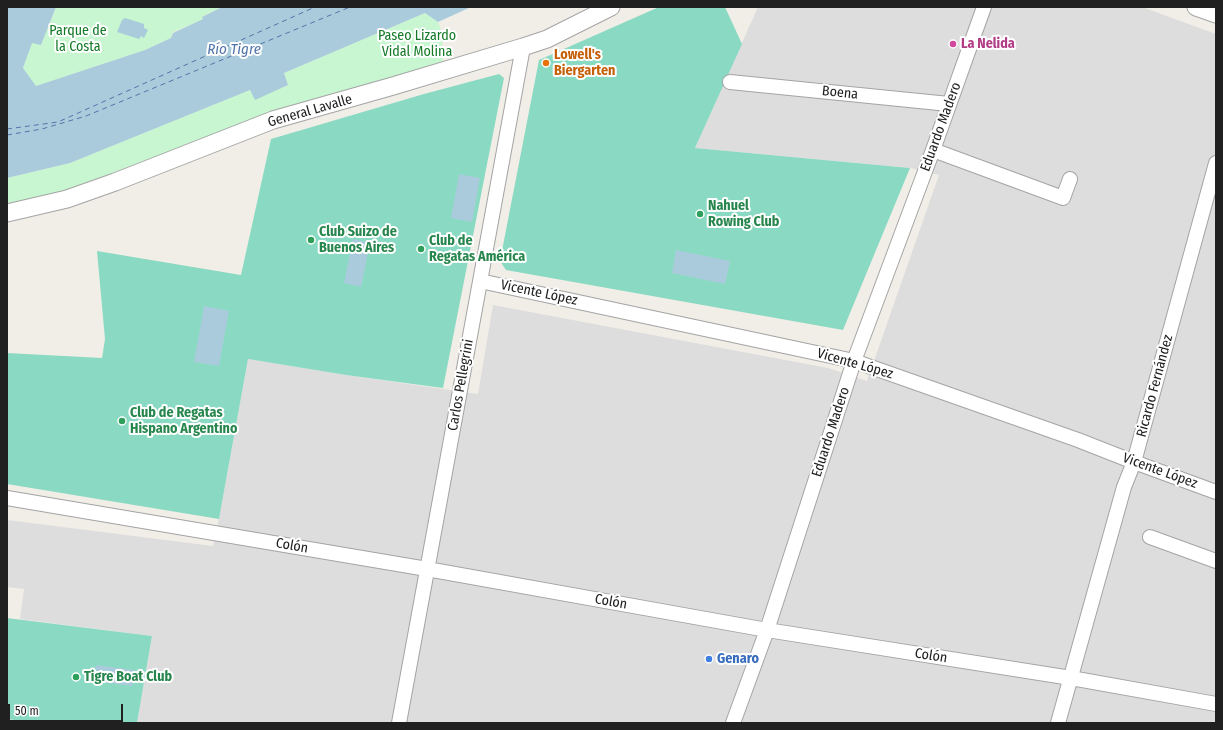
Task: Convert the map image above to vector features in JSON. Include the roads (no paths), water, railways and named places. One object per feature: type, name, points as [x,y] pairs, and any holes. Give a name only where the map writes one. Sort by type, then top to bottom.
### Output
[{"type":"street","name":"General Lavalle","points":[[7,213],[67,199],[115,182],[273,120],[524,48],[547,39],[611,7]]},
{"type":"street","name":"Eduardo Madero","points":[[733,723],[767,630],[854,361],[933,150],[984,7]]},
{"type":"street","points":[[1196,7],[1216,14]]},
{"type":"street","name":"Carlos Pellegrini","points":[[398,723],[524,48]]},
{"type":"street","name":"Boena","points":[[730,82],[949,104]]},
{"type":"street","points":[[933,150],[1063,198],[1070,179]]},
{"type":"street","name":"Ricardo Fernández","points":[[1058,723],[1124,487],[1134,462],[1216,163]]},
{"type":"street","name":"Vicente López","points":[[480,281],[854,361],[1078,440],[1216,492]]},
{"type":"street","name":"Colón","points":[[7,498],[427,568],[767,630],[1071,678],[1216,704]]},
{"type":"street","points":[[1150,537],[1216,561]]},
{"type":"water","name":"Río Tigre","points":[[7,7],[56,7],[41,45],[32,43],[23,68],[36,86],[145,50],[171,38],[173,33],[203,19],[202,17],[222,7],[471,7],[438,22],[425,13],[284,73],[288,85],[255,100],[250,90],[70,163],[7,178]]},
{"type":"water","points":[[125,18],[144,24],[144,28],[148,30],[144,38],[141,36],[139,39],[117,32],[122,20]]},
{"type":"water","points":[[459,174],[480,178],[472,222],[451,218]]},
{"type":"water","points":[[353,239],[370,243],[361,287],[344,283]]},
{"type":"water","points":[[676,250],[730,261],[725,284],[672,273]]},
{"type":"water","points":[[204,306],[229,311],[219,366],[194,362]]},
{"type":"water","points":[[96,665],[134,670],[132,686],[94,681]]},
{"type":"place","name":"La Nelida","points":[[953,44]]},
{"type":"place","name":"Lowell's Biergarten","points":[[546,63]]},
{"type":"place","name":"Nahuel Rowing Club","points":[[700,214]]},
{"type":"place","name":"Club Suizo de Buenos Aires","points":[[311,240]]},
{"type":"place","name":"Club de Regatas América","points":[[421,249]]},
{"type":"place","name":"Club de Regatas Hispano Argentino","points":[[122,421]]},
{"type":"place","name":"Genaro","points":[[709,659]]},
{"type":"place","name":"Tigre Boat Club","points":[[76,677]]},
{"type":"park label","name":"Parque de la Costa","points":[[78,40]]},
{"type":"park label","name":"Paseo Lizardo Vidal Molina","points":[[417,44]]}]
